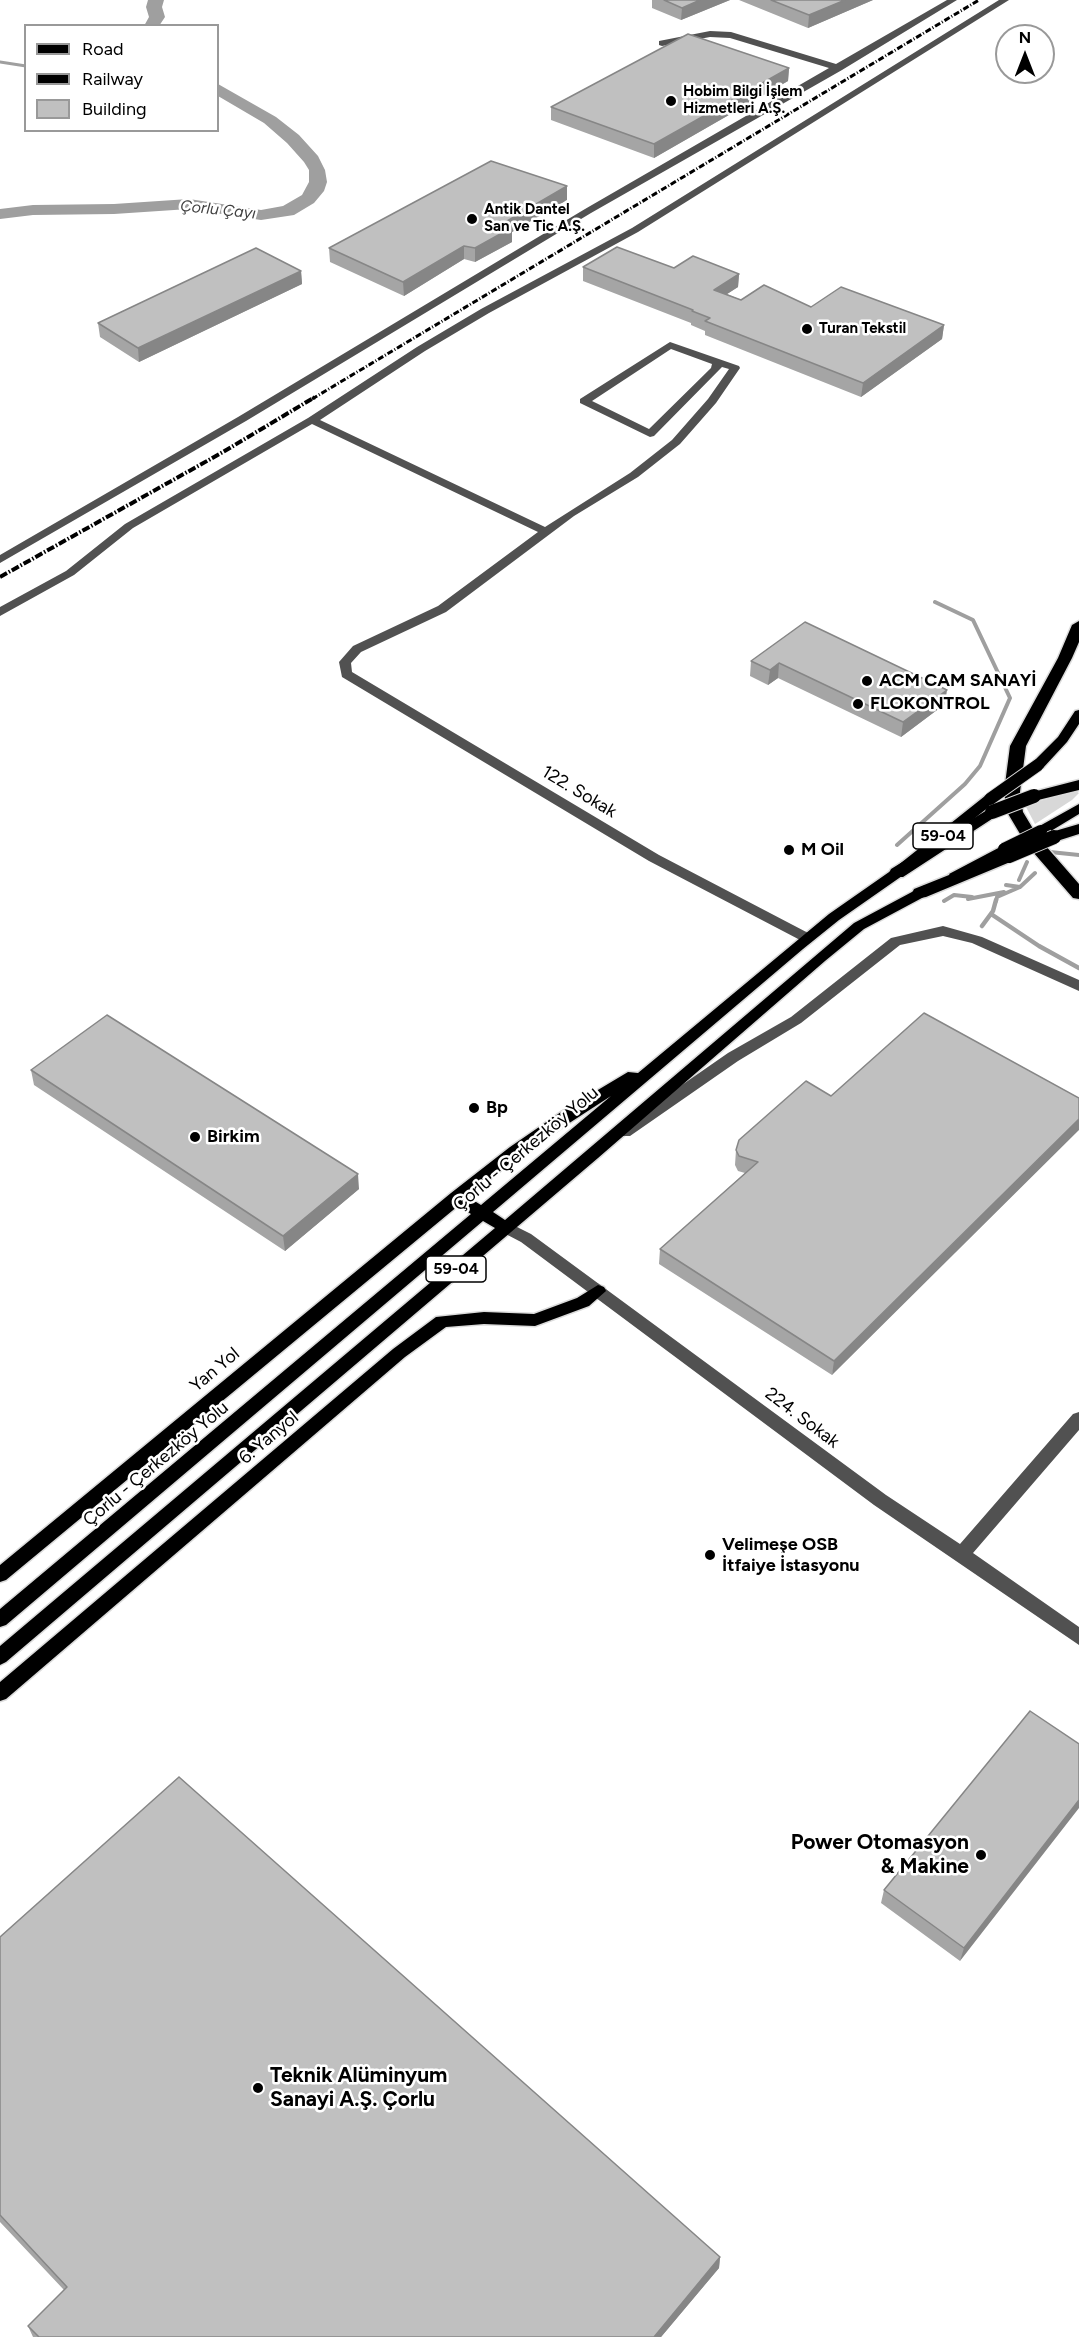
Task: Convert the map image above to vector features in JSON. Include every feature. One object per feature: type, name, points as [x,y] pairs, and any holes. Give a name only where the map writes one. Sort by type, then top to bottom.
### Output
[{"type":"highway","points":[[1079,625],[1065,658],[1018,746],[1012,792],[1015,812],[1032,840],[1079,894]]},
{"type":"highway","points":[[897,873],[991,806],[1079,785]]},
{"type":"highway","points":[[920,893],[1047,834],[1079,829]]},
{"type":"main road","points":[[991,806],[1038,765],[1063,739],[1079,714]]},
{"type":"main road","points":[[1047,834],[1079,808]]},
{"type":"main road","name":"Çorlu - Çerkezköy Yolu","points":[[0,1620],[807,938],[897,873]]},
{"type":"main road","name":"59-04","points":[[0,1657],[859,926],[920,893]]},
{"type":"main road","name":"Yan Yol","points":[[0,1575],[515,1150],[566,1116],[670,1055]]},
{"type":"main road","points":[[456,1197],[505,1227]]},
{"type":"main road","name":"6. Yanyol","points":[[0,1693],[399,1353],[442,1322],[484,1318],[535,1320],[583,1302],[598,1291]]},
{"type":"street","points":[[0,560],[242,419],[588,211],[839,68],[953,0]]},
{"type":"street","points":[[0,612],[70,573],[129,526],[312,420],[421,349],[485,311],[636,230],[1005,0]]},
{"type":"street","points":[[662,43],[710,34],[731,35],[839,68]]},
{"type":"street","points":[[312,420],[546,532],[570,514],[634,475],[676,442],[712,401],[735,368],[670,345],[584,401],[650,434],[716,369],[717,362]]},
{"type":"street","name":"122. Sokak","points":[[546,532],[442,609],[357,650],[345,662],[346,674],[654,858],[807,938]]},
{"type":"street","points":[[593,1154],[733,1057],[796,1020],[896,941],[943,931],[978,940],[1079,986]]},
{"type":"street","name":"224. Sokak","points":[[505,1227],[526,1238],[880,1500],[962,1554],[1079,1637]]},
{"type":"street","points":[[962,1554],[1079,1419]]},
{"type":"shaded area","points":[[1076,791],[1079,793],[1072,800],[1035,824],[1025,805]]},
{"type":"building","points":[[664,0],[700,0],[682,8]]},
{"type":"building","points":[[771,0],[845,0],[809,15]]},
{"type":"building","name":"Hobim Bilgi İşlem Hizmetleri A.Ş.","points":[[688,34],[789,68],[654,144],[551,107]]},
{"type":"building","name":"Antik Dantel San ve Tic A.Ş.","points":[[491,161],[567,186],[502,224],[511,228],[475,248],[464,246],[403,282],[329,248]]},
{"type":"building","name":"Turan Tekstil","points":[[617,247],[674,268],[693,256],[739,274],[714,290],[741,300],[764,285],[811,307],[841,287],[944,325],[863,383],[705,321],[710,318],[583,267]]},
{"type":"building","points":[[256,248],[301,271],[138,348],[98,323]]},
{"type":"building","points":[[805,622],[947,690],[903,722],[779,663],[770,670],[751,661]]},
{"type":"building","points":[[924,1013],[1079,1098],[1079,1119],[834,1361],[660,1249],[758,1162],[739,1156],[736,1150],[739,1140],[806,1081],[831,1096]]},
{"type":"building","name":"Birkim","points":[[107,1015],[358,1174],[283,1236],[31,1070]]},
{"type":"building","name":"Power Otomasyon & Makine","points":[[1030,1711],[1079,1744],[1079,1800],[964,1948],[884,1890]]},
{"type":"building","name":"Teknik Alüminyum Sanayi A.Ş. Çorlu","points":[[179,1777],[720,2257],[654,2337],[39,2337],[28,2326],[67,2287],[0,2215],[0,1937]]},
{"type":"waterway","name":"Çorlu Çayı","points":[[152,24],[157,17],[154,7],[156,0]]},
{"type":"waterway","points":[[0,62],[24,66]]},
{"type":"waterway","name":"Çorlu Çayı","points":[[0,214],[33,210],[114,209],[189,204],[261,215],[288,211],[308,199],[315,191],[318,182],[317,170],[312,160],[293,139],[270,120],[219,90]]},
{"type":"waterway","points":[[897,845],[965,784],[980,766],[1010,698],[973,620],[935,602]]},
{"type":"waterway","points":[[1050,852],[1079,855]]},
{"type":"waterway","points":[[1019,880],[1027,862]]},
{"type":"waterway","points":[[1020,887],[1035,873]]},
{"type":"waterway","points":[[1006,885],[1020,887]]},
{"type":"waterway","points":[[996,901],[997,897],[1020,887]]},
{"type":"waterway","points":[[968,899],[1004,892]]},
{"type":"waterway","points":[[944,901],[954,895],[972,897]]},
{"type":"waterway","points":[[982,926],[993,911],[996,900]]},
{"type":"waterway","points":[[991,914],[1039,946],[1079,968]]},
{"type":"railway","points":[[312,399],[979,0]]},
{"type":"railway","points":[[0,577],[223,452],[315,397]]},
{"type":"place","name":"Hobim Bilgi İşlem Hizmetleri A.Ş.","points":[[671,101]]},
{"type":"place","name":"Antik Dantel San ve Tic A.Ş.","points":[[472,219]]},
{"type":"place","name":"Turan Tekstil","points":[[807,329]]},
{"type":"place","name":"ACM CAM SANAYİ","points":[[867,681]]},
{"type":"place","name":"FLOKONTROL","points":[[858,704]]},
{"type":"place","name":"M Oil","points":[[789,850]]},
{"type":"place","name":"Bp","points":[[474,1108]]},
{"type":"place","name":"Birkim","points":[[195,1137]]},
{"type":"place","name":"Velimeşe OSB İtfaiye İstasyonu","points":[[710,1555]]},
{"type":"place","name":"Power Otomasyon & Makine","points":[[981,1855]]},
{"type":"place","name":"Teknik Alüminyum Sanayi A.Ş. Çorlu","points":[[258,2088]]}]
